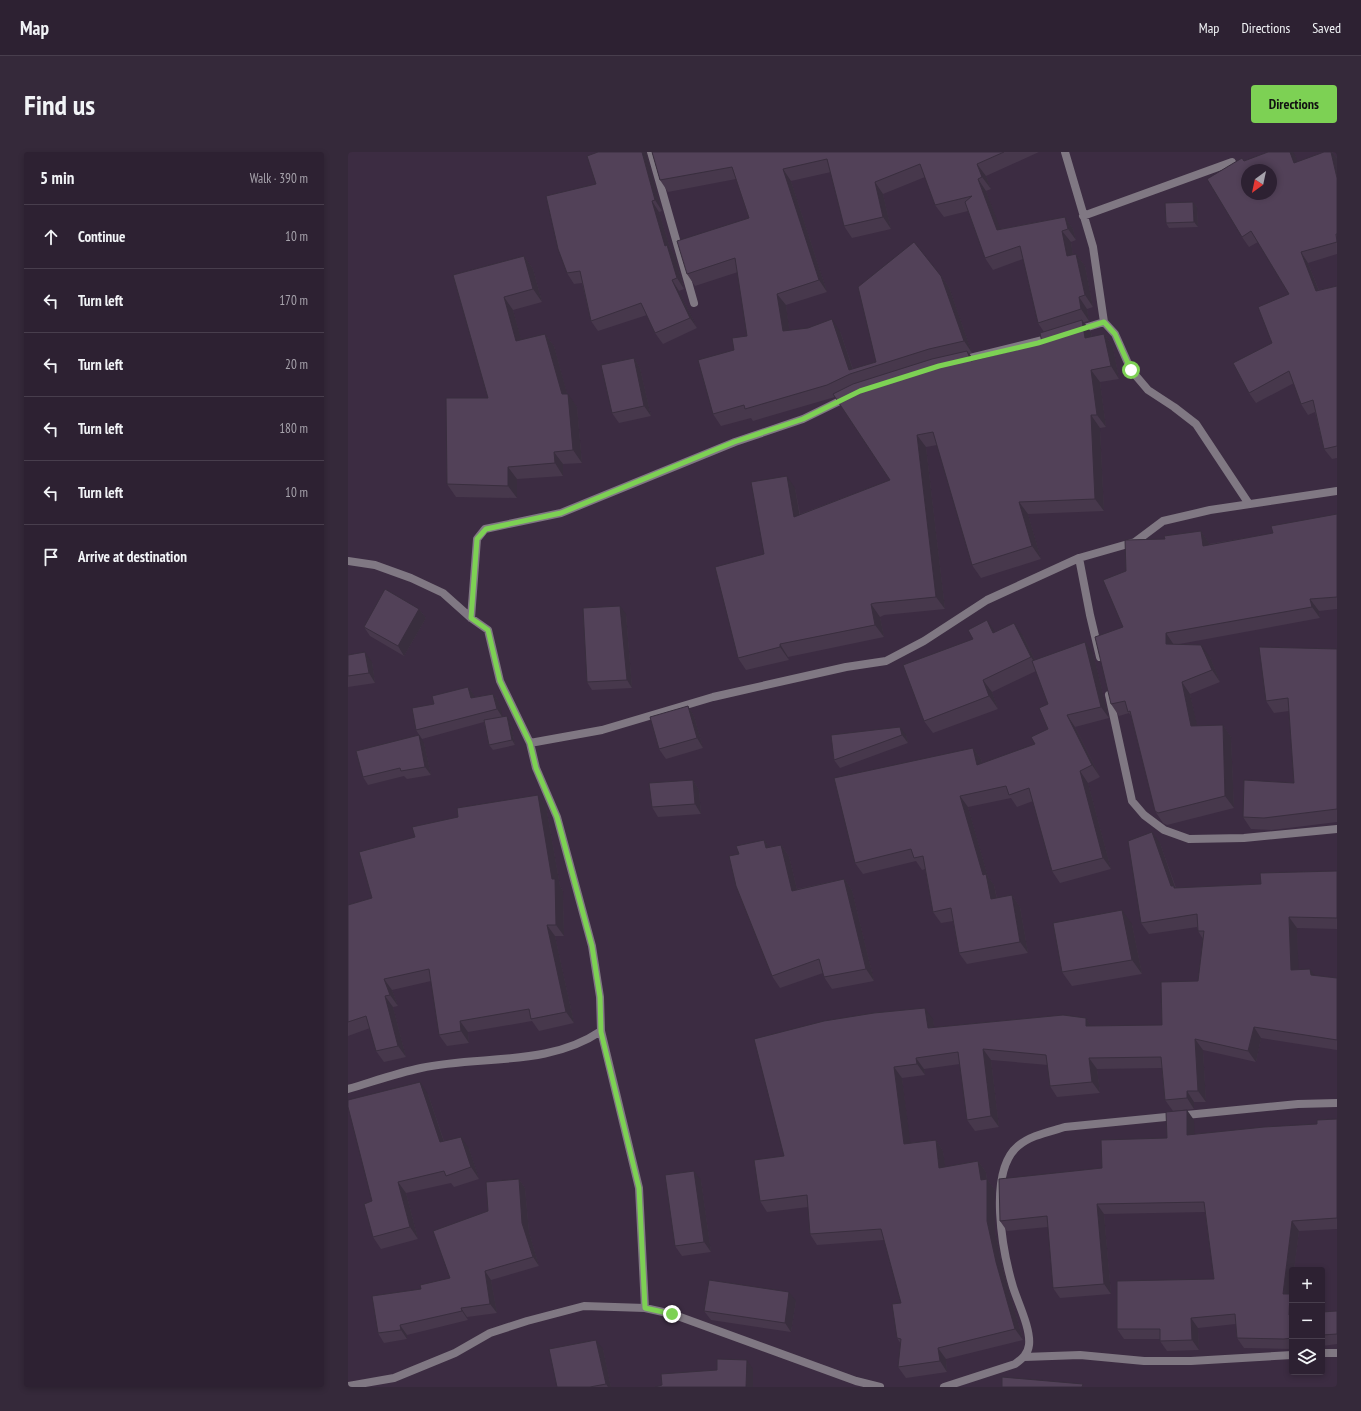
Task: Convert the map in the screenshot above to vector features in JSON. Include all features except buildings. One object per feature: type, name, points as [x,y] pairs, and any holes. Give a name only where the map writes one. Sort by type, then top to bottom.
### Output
[{"type":"street","points":[[651,152],[694,303]]},
{"type":"street","points":[[1064,152],[1093,247],[1104,322],[1115,334],[1131,370],[1148,390],[1196,424],[1249,504]]},
{"type":"street","points":[[1083,216],[1232,162]]},
{"type":"street","points":[[953,362],[1063,335],[1104,322]]},
{"type":"street","points":[[471,618],[477,539],[486,529],[561,513],[734,442],[803,419],[853,395]]},
{"type":"street","points":[[530,743],[602,730],[712,697],[846,667],[886,661],[924,641],[988,600],[1079,558],[1135,542],[1163,521],[1210,510],[1337,491]]},
{"type":"street","points":[[1079,558],[1090,615],[1103,667]]},
{"type":"street","points":[[348,561],[376,565],[411,578],[443,593],[471,618],[488,630],[500,681],[530,743],[536,768],[557,817],[592,946],[600,997],[601,1032],[639,1188],[645,1308]]},
{"type":"street","points":[[1108,690],[1132,801],[1144,814],[1164,830],[1189,839],[1244,838],[1337,830]]},
{"type":"street","points":[[348,1089],[422,1068],[544,1055],[585,1043],[601,1032]]},
{"type":"street","points":[[944,1387],[1015,1364],[1024,1358],[1028,1352],[1029,1337],[1004,1250],[999,1192],[1007,1162],[1017,1147],[1037,1135],[1065,1127],[1291,1104],[1337,1103]]},
{"type":"street","points":[[348,1386],[394,1378],[455,1353],[490,1334],[527,1320],[584,1306],[645,1308],[672,1314],[856,1381],[880,1387]]},
{"type":"street","points":[[1325,1353],[1337,1353]]},
{"type":"street","points":[[1024,1358],[1080,1354],[1144,1361],[1191,1361],[1289,1355]]},
{"type":"route","points":[[672,1314],[645,1308],[639,1188],[601,1032],[600,997],[592,946],[557,817],[536,768],[530,743],[500,681],[488,630],[471,618],[477,539],[486,529],[561,513],[734,442],[803,419],[860,391],[939,366],[1038,343],[1104,322],[1115,334],[1131,370]]}]
